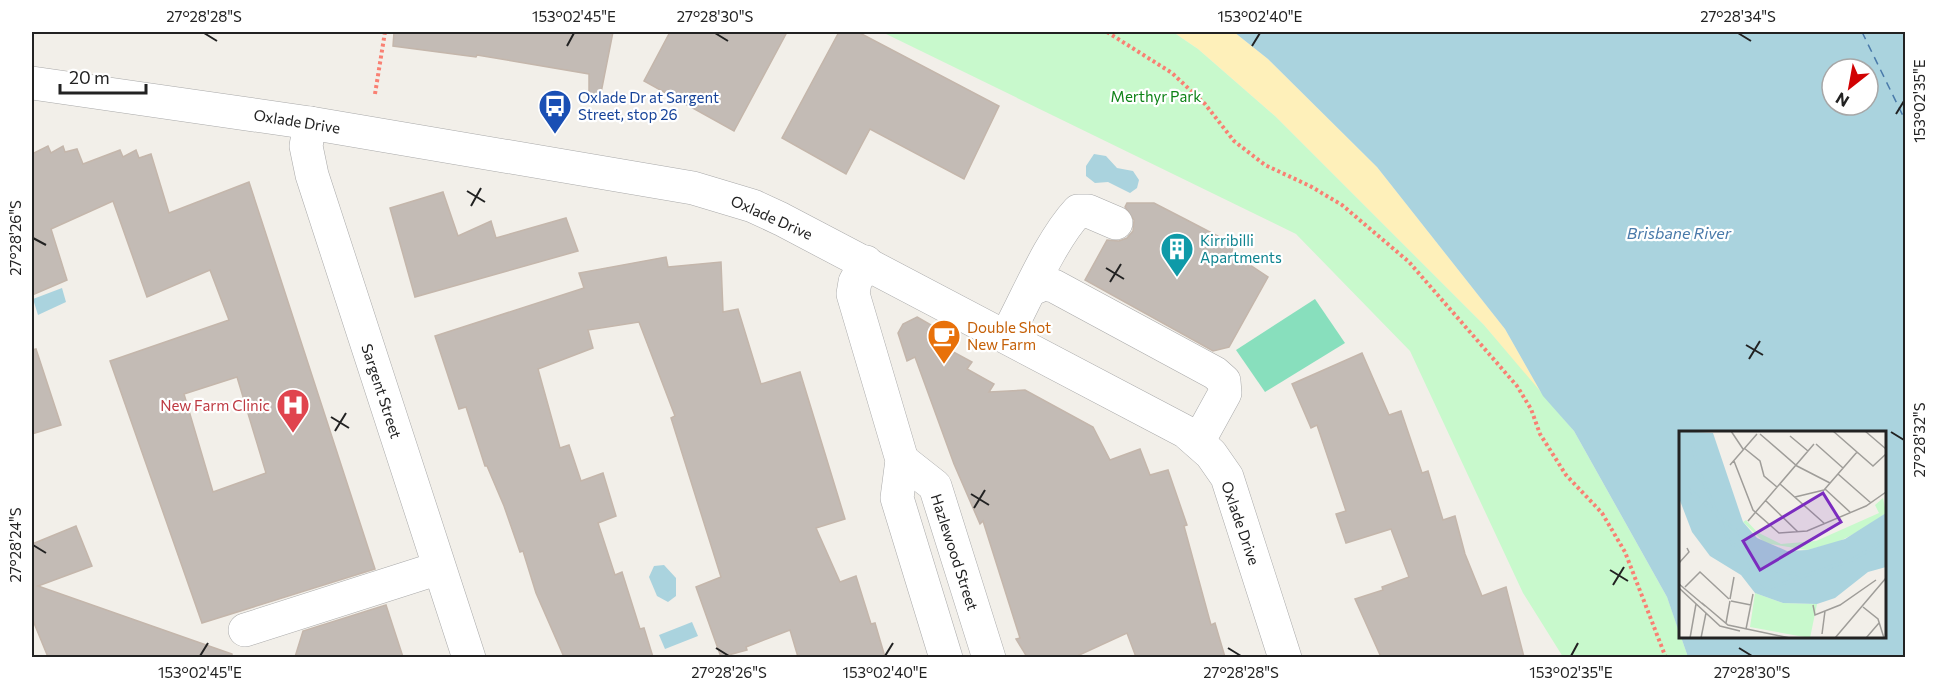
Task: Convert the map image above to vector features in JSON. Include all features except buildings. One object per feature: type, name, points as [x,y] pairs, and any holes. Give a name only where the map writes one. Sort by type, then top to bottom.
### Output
[{"type":"street","name":"Oxlade Drive","points":[[32,83],[310,123],[693,188],[753,206],[1007,335],[1186,432],[1198,442],[1211,454],[1227,477],[1286,657]]},
{"type":"street","name":"Sargent Street","points":[[310,123],[306,146],[312,175],[469,657]]},
{"type":"street","points":[[1007,335],[1070,219],[1078,211],[1088,211],[1116,223]]},
{"type":"street","points":[[866,262],[852,291],[902,460],[897,498],[946,657]]},
{"type":"street","points":[[1032,289],[1044,284],[1054,286],[1224,381],[1225,393],[1198,442]]},
{"type":"street","name":"Hazlewood Street","points":[[902,460],[935,486],[989,657]]},
{"type":"street","points":[[245,630],[440,568]]},
{"type":"path","points":[[375,94],[385,32]]},
{"type":"path","points":[[1107,32],[1172,73],[1205,104],[1242,147],[1265,165],[1310,186],[1342,205],[1408,262],[1517,386],[1531,409],[1540,434],[1566,475],[1602,513],[1625,552],[1666,657]]},
{"type":"sand","points":[[1173,32],[1234,32],[1268,59],[1377,167],[1505,329],[1543,396],[1484,325],[1275,116],[1198,49]]},
{"type":"green space","name":"Merthyr Park","points":[[882,32],[1173,32],[1198,49],[1275,116],[1484,325],[1574,431],[1667,597],[1679,631],[1679,638],[1681,638],[1688,657],[1563,657],[1523,593],[1410,351],[1296,234]]},
{"type":"green space","points":[[1315,299],[1345,343],[1265,392],[1236,350]]},
{"type":"water","name":"Brisbane River","points":[[1234,32],[1905,32],[1905,657],[1688,657],[1681,638],[1886,638],[1886,431],[1679,431],[1679,632],[1667,597],[1574,431],[1543,396],[1505,329],[1377,167],[1268,59]]},
{"type":"water","points":[[1094,154],[1106,156],[1117,168],[1133,171],[1139,180],[1137,188],[1130,193],[1108,182],[1095,183],[1086,176],[1086,166]]},
{"type":"water","points":[[62,288],[66,302],[38,315],[33,299]]},
{"type":"water","points":[[664,565],[676,578],[676,596],[668,602],[657,596],[649,577],[654,566]]},
{"type":"water","points":[[692,622],[698,636],[665,649],[659,635]]},
{"type":"ferry route","points":[[1862,32],[1906,122]]},
{"type":"place","name":"Oxlade Dr at Sargent Street, stop 26","points":[[555,135]]},
{"type":"place","name":"Kirribilli Apartments","points":[[1177,278]]},
{"type":"place","name":"Double Shot New Farm","points":[[944,365]]},
{"type":"place","name":"New Farm Clinic","points":[[293,434]]}]
